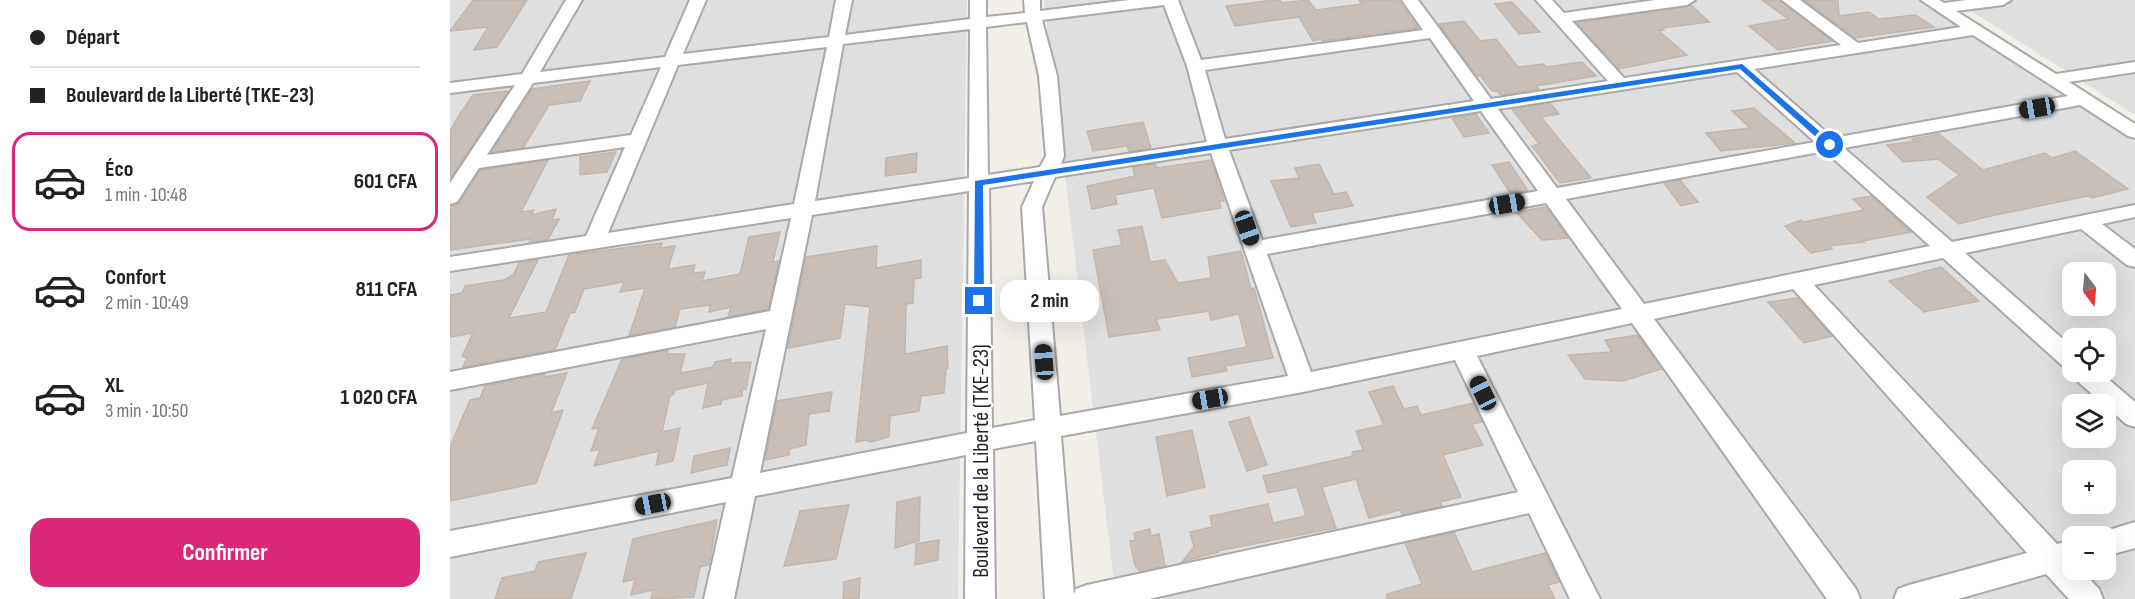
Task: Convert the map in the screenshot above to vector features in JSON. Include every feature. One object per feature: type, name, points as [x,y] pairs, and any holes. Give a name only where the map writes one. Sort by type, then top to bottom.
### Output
[{"type":"street","points":[[450,198],[528,78],[574,0]]},
{"type":"street","points":[[719,599],[803,210],[844,0]]},
{"type":"street","name":"Boulevard de la Liberté (TKE-23)","points":[[978,0],[980,599]]},
{"type":"street","points":[[450,88],[978,23],[1033,8],[1168,0],[1195,66],[1218,146],[1302,383]]},
{"type":"street","points":[[1410,0],[1845,599]]},
{"type":"street","points":[[1544,0],[1621,85]]},
{"type":"street","points":[[1561,18],[1687,0]]},
{"type":"street","points":[[1790,0],[1856,49]]},
{"type":"street","points":[[1934,4],[2003,0]]},
{"type":"street","points":[[594,242],[672,60],[703,1]]},
{"type":"street","points":[[1934,4],[2135,132]]},
{"type":"street","points":[[1033,8],[1045,61],[1055,156],[1032,207],[1060,599]]},
{"type":"street","points":[[450,264],[1974,30]]},
{"type":"street","points":[[1195,66],[1434,33]]},
{"type":"street","points":[[1742,67],[2062,352]]},
{"type":"street","points":[[2052,80],[2135,67]]},
{"type":"street","points":[[1254,249],[2083,99]]},
{"type":"street","points":[[473,163],[638,141]]},
{"type":"street","points":[[450,544],[1049,428],[1302,383],[2135,211]]},
{"type":"street","points":[[2084,221],[2135,260]]},
{"type":"street","points":[[1798,281],[2062,556],[1909,599]]},
{"type":"street","points":[[450,381],[779,318]]},
{"type":"street","points":[[1462,350],[1585,599]]},
{"type":"street","points":[[2095,382],[2135,417]]},
{"type":"street","points":[[1087,599],[1536,501]]},
{"type":"street","points":[[2116,540],[2135,535]]},
{"type":"street","points":[[2077,580],[2088,599]]},
{"type":"shaded area","points":[[450,0],[967,0],[958,599],[450,599]]},
{"type":"shaded area","points":[[1044,0],[1919,0],[2135,142],[2135,599],[1116,599]]},
{"type":"shaded area","points":[[1954,0],[2135,0],[2135,115]]},
{"type":"building","points":[[473,0],[527,0],[497,47],[474,50],[488,27],[450,31]]},
{"type":"building","points":[[1280,0],[1282,3],[1308,0],[1316,10],[1362,4],[1359,0],[1398,0],[1418,28],[1313,41],[1299,17],[1235,26],[1226,6]]},
{"type":"building","points":[[1762,0],[1780,0],[1832,41],[1778,50],[1749,26],[1788,19]]},
{"type":"building","points":[[1804,0],[1838,0],[1839,16],[1869,12],[1879,19],[1915,15],[1934,27],[1855,38]]},
{"type":"building","points":[[1512,2],[1540,32],[1519,34],[1495,4]]},
{"type":"building","points":[[1691,5],[1709,22],[1662,28],[1664,30],[1659,31],[1687,55],[1619,69],[1577,23]]},
{"type":"building","points":[[1464,21],[1480,41],[1496,39],[1518,67],[1544,64],[1546,67],[1582,62],[1596,76],[1536,86],[1539,89],[1501,95],[1497,91],[1492,91],[1480,75],[1477,77],[1439,24]]},
{"type":"building","points":[[590,81],[580,101],[549,105],[523,148],[492,152],[532,89]]},
{"type":"building","points":[[508,92],[450,179],[450,131],[460,114],[473,95]]},
{"type":"building","points":[[1550,103],[1559,114],[1541,117],[1591,178],[1560,183],[1532,146],[1539,144],[1512,109]]},
{"type":"building","points":[[1754,108],[1795,143],[1721,151],[1706,133],[1750,128],[1732,111]]},
{"type":"building","points":[[1476,114],[1489,133],[1464,137],[1452,118]]},
{"type":"building","points":[[1143,122],[1151,148],[1129,152],[1127,146],[1093,151],[1087,131]]},
{"type":"building","points":[[1939,134],[1983,170],[2045,153],[2052,158],[2075,151],[2128,189],[1959,224],[1927,197],[1959,175],[1938,159],[1903,162],[1887,145],[1916,141],[1912,139]]},
{"type":"building","points":[[616,152],[607,172],[580,175],[580,157]]},
{"type":"building","points":[[917,153],[916,172],[885,176],[886,158]]},
{"type":"building","points":[[548,160],[521,212],[534,210],[531,215],[556,209],[552,220],[559,219],[548,240],[529,242],[531,239],[450,250],[450,206],[459,203],[480,170]]},
{"type":"building","points":[[1211,160],[1224,201],[1219,201],[1221,208],[1162,218],[1154,188],[1115,195],[1117,204],[1092,209],[1087,186],[1135,176],[1133,167],[1155,164],[1157,168]]},
{"type":"building","points":[[1509,162],[1528,191],[1511,194],[1492,165]]},
{"type":"building","points":[[1319,164],[1334,194],[1346,192],[1353,206],[1312,213],[1316,223],[1291,227],[1271,181],[1299,178],[1295,168]]},
{"type":"building","points":[[1680,180],[1698,202],[1681,206],[1664,183]]},
{"type":"building","points":[[1871,196],[1911,232],[1862,241],[1864,242],[1829,246],[1832,249],[1811,253],[1785,226],[1801,220],[1803,222],[1864,210],[1853,199]]},
{"type":"building","points":[[1545,207],[1568,238],[1542,240],[1516,212]]},
{"type":"building","points":[[1142,226],[1150,262],[1165,260],[1178,283],[1211,278],[1208,257],[1241,251],[1251,289],[1254,288],[1273,358],[1225,366],[1227,371],[1192,377],[1188,358],[1247,347],[1239,314],[1211,320],[1209,311],[1156,319],[1160,330],[1109,337],[1093,250],[1122,245],[1118,230]]},
{"type":"building","points":[[780,232],[773,262],[779,261],[768,309],[728,317],[731,307],[709,312],[710,305],[680,309],[675,327],[629,336],[645,288],[620,292],[624,282],[584,289],[575,312],[570,313],[555,350],[463,367],[467,358],[462,356],[473,333],[450,337],[450,295],[462,293],[465,286],[504,280],[513,275],[519,263],[538,260],[509,318],[546,312],[569,255],[662,243],[660,248],[675,246],[668,269],[695,265],[693,273],[705,272],[702,281],[740,274],[749,237]]},
{"type":"building","points":[[877,246],[876,268],[921,260],[921,278],[914,279],[913,303],[906,304],[905,354],[947,346],[948,368],[946,369],[944,393],[921,396],[919,411],[890,416],[889,437],[871,442],[866,440],[856,442],[870,307],[845,304],[840,338],[788,348],[806,257]]},
{"type":"building","points":[[1941,267],[1979,301],[1924,312],[1889,281]]},
{"type":"building","points":[[1798,298],[1832,336],[1804,343],[1768,302]]},
{"type":"building","points":[[1638,335],[1661,369],[1623,381],[1585,379],[1568,355],[1612,352],[1605,340]]},
{"type":"building","points":[[668,350],[667,354],[685,354],[680,373],[713,367],[715,362],[731,359],[730,363],[751,362],[746,389],[742,390],[742,396],[722,400],[721,404],[703,408],[708,383],[675,390],[670,396],[662,432],[680,428],[673,461],[656,465],[659,451],[594,466],[600,449],[591,451],[599,428],[592,429],[622,359]]},
{"type":"building","points":[[567,373],[551,413],[563,410],[536,483],[450,501],[450,447],[470,400],[480,398],[485,386],[545,374],[544,377]]},
{"type":"building","points":[[1393,386],[1404,409],[1417,406],[1421,415],[1473,403],[1482,422],[1472,424],[1483,445],[1443,455],[1461,497],[1440,502],[1442,506],[1402,515],[1400,510],[1369,518],[1356,479],[1322,487],[1336,528],[1217,551],[1182,562],[1194,547],[1190,532],[1212,527],[1210,516],[1268,504],[1273,523],[1306,516],[1297,487],[1268,493],[1263,476],[1353,456],[1352,452],[1363,450],[1356,431],[1384,425],[1369,392]]},
{"type":"building","points":[[832,392],[829,411],[809,414],[806,445],[789,449],[789,455],[765,460],[777,401]]},
{"type":"building","points":[[1249,417],[1267,465],[1247,471],[1229,422]]},
{"type":"building","points":[[1192,430],[1205,487],[1167,496],[1156,437]]},
{"type":"building","points":[[730,448],[727,465],[691,473],[694,456]]},
{"type":"building","points":[[920,497],[919,541],[895,548],[897,502]]},
{"type":"building","points":[[849,505],[836,559],[784,566],[800,511]]},
{"type":"building","points":[[717,520],[709,565],[700,567],[694,597],[651,599],[653,590],[631,595],[635,579],[623,582],[633,539]]},
{"type":"building","points":[[1150,529],[1151,536],[1159,534],[1165,566],[1140,571],[1135,566],[1130,541],[1135,540],[1134,533]]},
{"type":"building","points":[[1454,532],[1472,572],[1545,553],[1559,582],[1548,585],[1555,599],[1387,599],[1387,594],[1422,584],[1405,543]]},
{"type":"building","points":[[939,540],[938,560],[915,565],[916,544]]},
{"type":"building","points":[[586,553],[571,599],[495,599],[502,578],[535,571],[538,562]]},
{"type":"building","points":[[860,578],[859,599],[843,599],[844,582]]},
{"type":"route","points":[[979,301],[978,183],[1742,67],[1830,145]]}]
